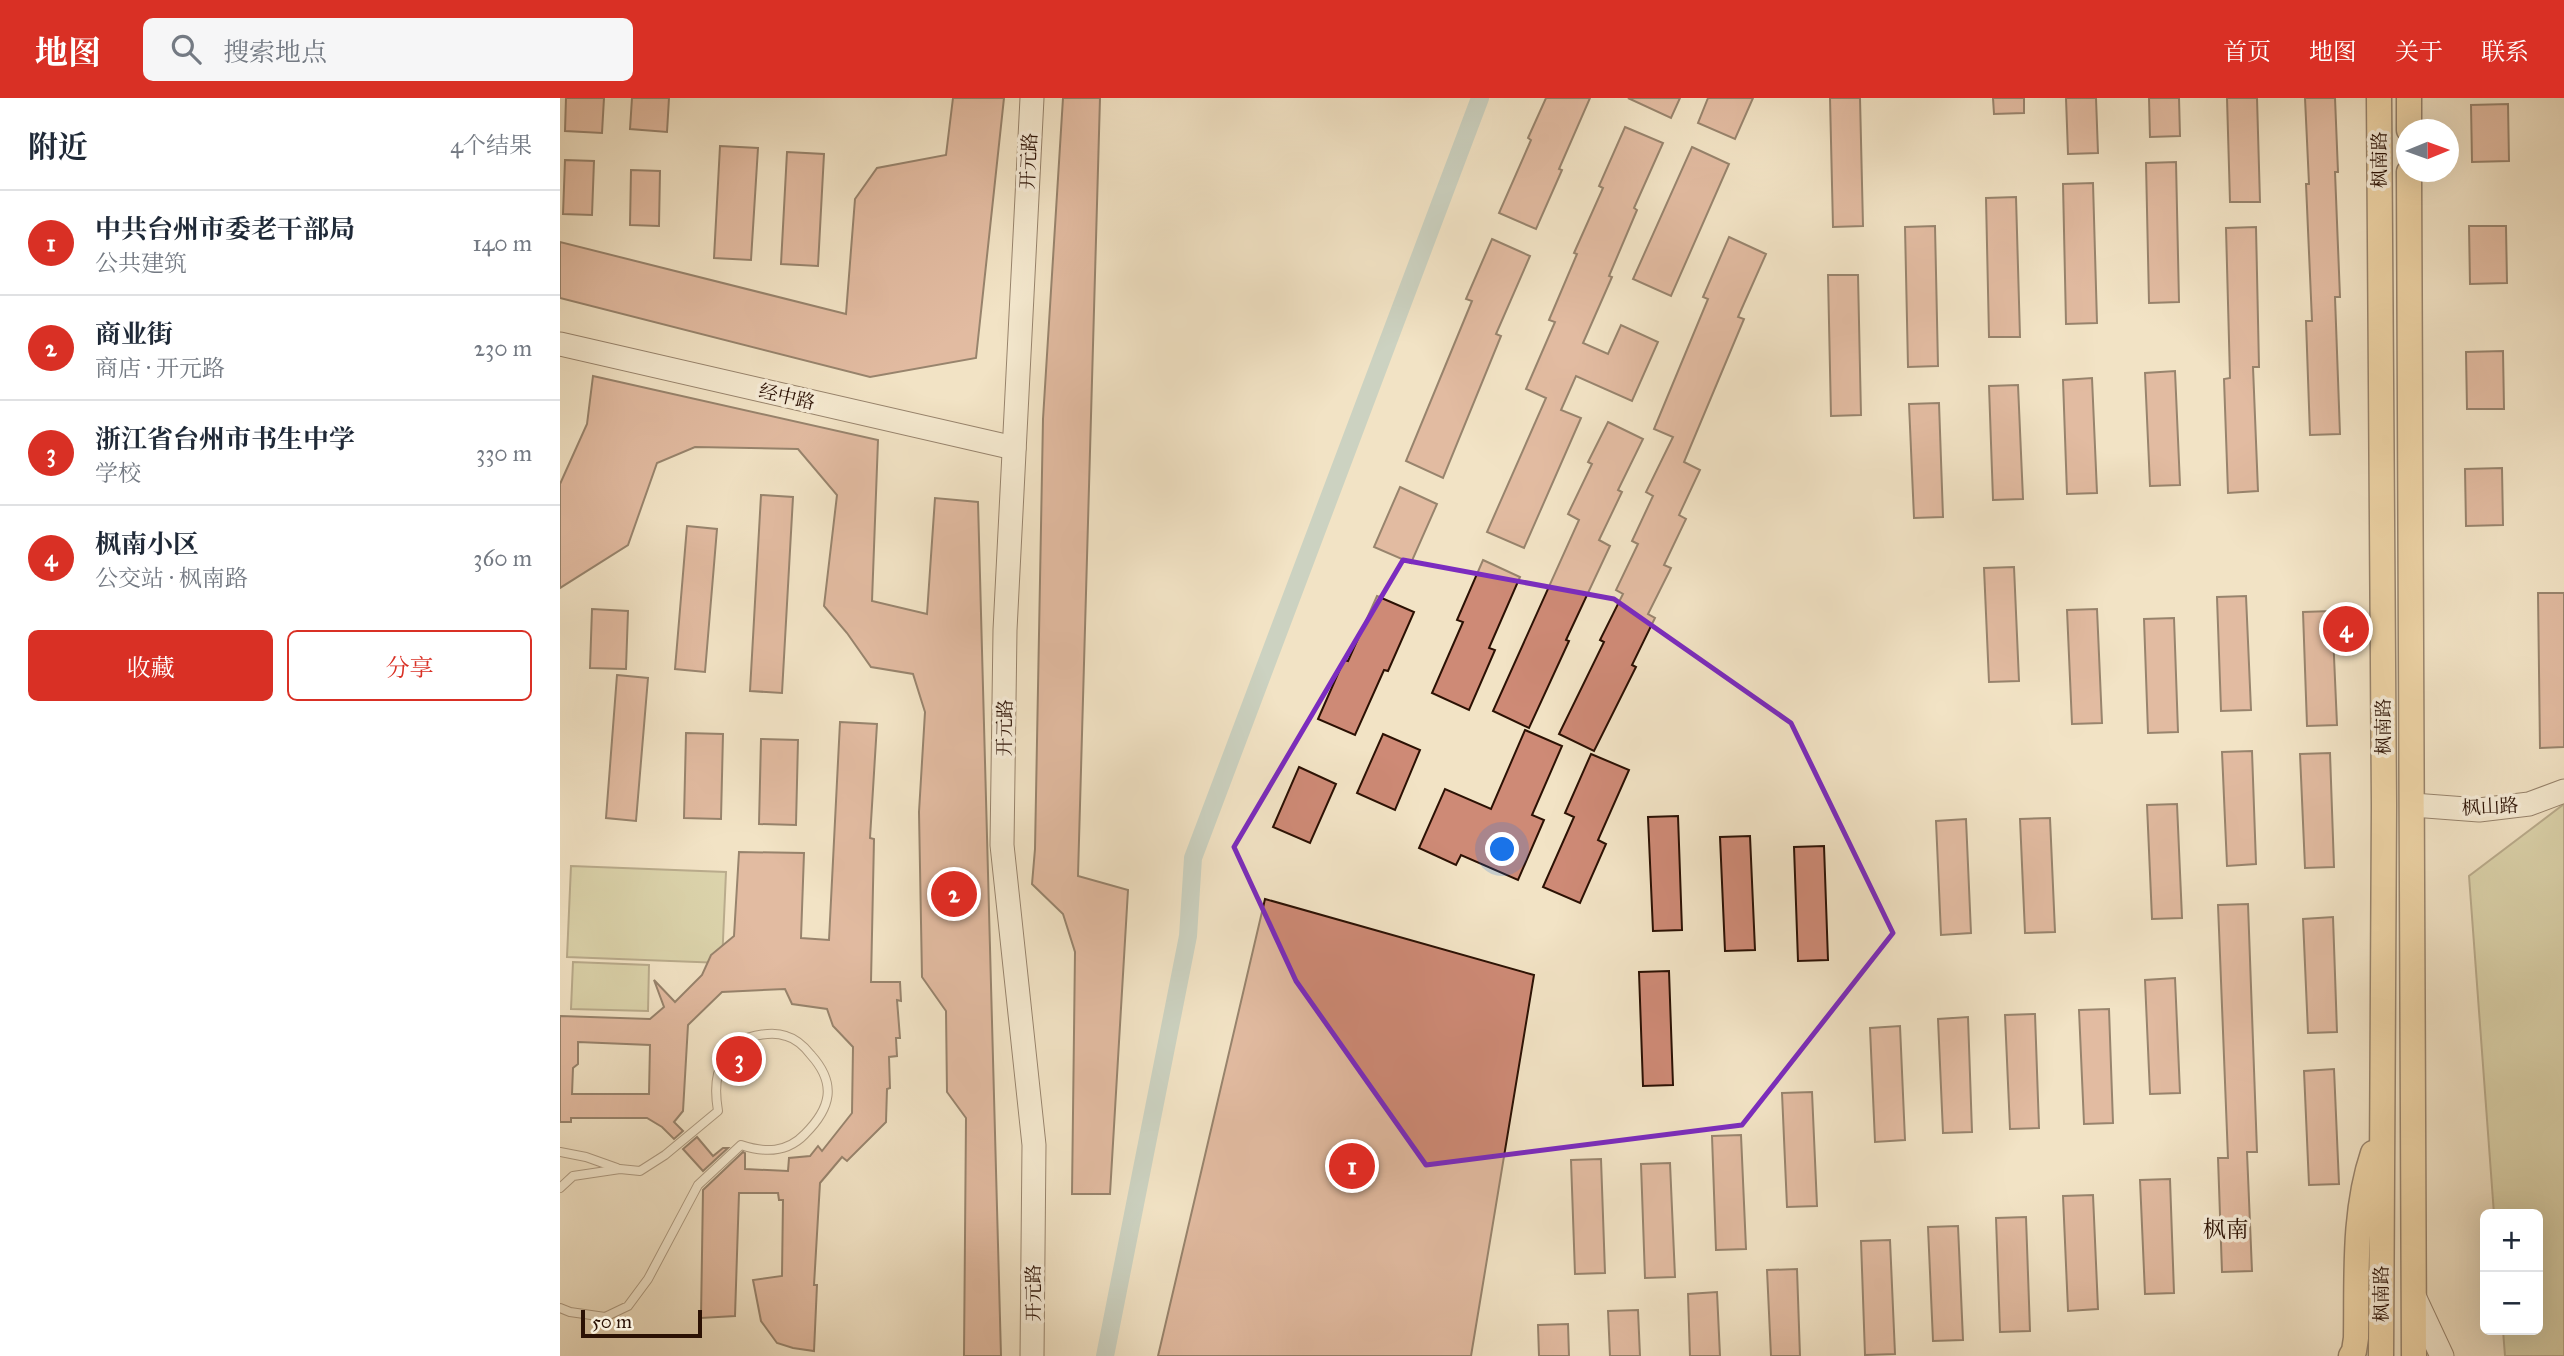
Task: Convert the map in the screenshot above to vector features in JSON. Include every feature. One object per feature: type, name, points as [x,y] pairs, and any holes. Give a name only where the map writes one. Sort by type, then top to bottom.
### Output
[{"type":"main road","name":"开元路","points":[[1032,98],[1006,630],[1002,845],[1034,1145],[1032,1356]]},
{"type":"main road","name":"枫南路","points":[[2379,98],[2384,805],[2381,1356]]},
{"type":"main road","name":"枫南路","points":[[2409,98],[2409,119]]},
{"type":"main road","name":"枫南路","points":[[2409,182],[2414,1356]]},
{"type":"main road","name":"经中路","points":[[560,344],[1014,448]]},
{"type":"main road","name":"枫山路","points":[[2413,805],[2479,810],[2529,804],[2564,790]]},
{"type":"main road","points":[[2351,1356],[2356,1338],[2359,1219],[2367,1172],[2383,1126]]},
{"type":"main road","points":[[2413,1294],[2442,1356]]},
{"type":"lane","points":[[560,1152],[586,1157],[620,1169],[640,1171],[665,1155],[718,1111],[718,1072],[738,1043],[765,1034],[785,1035],[801,1043],[819,1063],[829,1087],[824,1112],[803,1137],[781,1150],[758,1151],[741,1145],[698,1185],[648,1279],[628,1306],[605,1317],[560,1308]]},
{"type":"lane","points":[[560,1188],[573,1176],[620,1169]]},
{"type":"highlighted area","points":[[1403,560],[1614,599],[1791,723],[1893,933],[1742,1125],[1426,1165],[1296,981],[1234,847]]},
{"type":"shaded area","points":[[2564,804],[2564,1356],[2505,1356],[2503,1335],[2543,1335],[2543,1209],[2494,1209],[2469,876]]},
{"type":"shaded area","points":[[571,866],[726,872],[722,963],[567,957]]},
{"type":"shaded area","points":[[573,962],[649,965],[648,1011],[571,1009]]},
{"type":"building","points":[[566,98],[604,98],[602,133],[565,131]]},
{"type":"building","points":[[632,98],[669,98],[667,132],[630,129]]},
{"type":"building","points":[[953,98],[1004,98],[976,358],[870,377],[560,298],[560,242],[846,314],[855,199],[877,168],[946,155]]},
{"type":"building","points":[[1063,98],[1100,98],[1078,876],[1128,890],[1110,1194],[1072,1194],[1075,952],[1063,914],[1032,884],[1035,849],[1043,419]]},
{"type":"building","points":[[1546,98],[1590,98],[1536,229],[1499,213]]},
{"type":"building","points":[[1628,98],[1680,98],[1671,118]]},
{"type":"building","points":[[1708,98],[1753,98],[1735,139],[1698,123]]},
{"type":"building","points":[[1830,98],[1860,98],[1863,226],[1833,227]]},
{"type":"building","points":[[1993,98],[2024,98],[2024,113],[1994,114]]},
{"type":"building","points":[[2066,98],[2096,98],[2098,153],[2068,154]]},
{"type":"building","points":[[2149,98],[2179,98],[2180,136],[2150,137]]},
{"type":"building","points":[[2227,98],[2257,98],[2260,202],[2230,202]]},
{"type":"building","points":[[2305,98],[2335,98],[2340,297],[2335,297],[2340,434],[2310,435],[2306,321],[2312,321]]},
{"type":"building","points":[[2508,104],[2509,161],[2472,162],[2471,105]]},
{"type":"building","points":[[1625,127],[1663,143],[1634,208],[1637,210],[1609,276],[1612,277],[1583,343],[1608,354],[1621,325],[1658,342],[1632,401],[1576,376],[1561,410],[1581,418],[1524,548],[1487,532],[1546,398],[1526,389],[1555,322],[1549,320],[1577,254],[1574,253],[1603,188],[1599,186]]},
{"type":"building","points":[[720,146],[758,148],[751,260],[714,258]]},
{"type":"building","points":[[1692,147],[1729,164],[1671,296],[1633,279]]},
{"type":"building","points":[[787,152],[824,154],[818,266],[781,264]]},
{"type":"building","points":[[565,160],[594,161],[592,215],[563,214]]},
{"type":"building","points":[[2176,162],[2179,302],[2149,303],[2146,163]]},
{"type":"building","points":[[631,170],[660,171],[659,226],[630,225]]},
{"type":"building","points":[[2093,183],[2097,323],[2066,324],[2063,184]]},
{"type":"building","points":[[2016,197],[2020,337],[1989,337],[1986,198]]},
{"type":"building","points":[[1935,226],[1938,366],[1908,367],[1905,227]]},
{"type":"building","points":[[2469,226],[2506,226],[2507,283],[2470,284]]},
{"type":"building","points":[[2256,227],[2259,367],[2253,367],[2258,491],[2228,493],[2224,379],[2230,378],[2226,228]]},
{"type":"building","points":[[1729,237],[1766,254],[1738,317],[1744,319],[1684,462],[1700,470],[1679,515],[1686,519],[1664,565],[1671,568],[1648,614],[1655,618],[1632,665],[1636,667],[1594,751],[1559,734],[1604,642],[1600,640],[1623,594],[1616,590],[1638,544],[1632,541],[1653,496],[1646,492],[1673,437],[1654,429],[1708,299],[1703,297]]},
{"type":"building","points":[[1492,239],[1530,256],[1496,334],[1501,336],[1443,478],[1406,461],[1472,301],[1466,299]]},
{"type":"building","points":[[1828,275],[1858,275],[1861,415],[1831,416]]},
{"type":"building","points":[[2503,351],[2504,409],[2467,409],[2466,352]]},
{"type":"building","points":[[2175,371],[2180,485],[2150,486],[2145,373]]},
{"type":"building","points":[[593,376],[878,440],[872,601],[927,614],[935,498],[978,502],[1001,1356],[964,1356],[966,1118],[947,1092],[946,1011],[922,977],[919,812],[925,712],[913,674],[871,667],[824,606],[837,495],[798,449],[695,447],[657,463],[628,545],[560,588],[560,484],[587,424]]},
{"type":"building","points":[[2092,378],[2097,493],[2067,494],[2063,380]]},
{"type":"building","points":[[2018,385],[2023,499],[1993,500],[1989,386]]},
{"type":"building","points":[[1939,403],[1943,517],[1914,518],[1909,404]]},
{"type":"building","points":[[1608,422],[1643,439],[1618,490],[1622,492],[1599,540],[1610,546],[1529,728],[1493,711],[1579,520],[1568,514],[1592,464],[1588,462]]},
{"type":"building","points":[[2502,468],[2503,525],[2466,526],[2465,469]]},
{"type":"building","points":[[1400,487],[1437,504],[1411,563],[1374,547]]},
{"type":"building","points":[[761,495],[793,497],[782,693],[750,691]]},
{"type":"building","points":[[687,526],[717,529],[705,672],[675,669]]},
{"type":"building","points":[[1483,560],[1520,577],[1489,648],[1495,650],[1469,710],[1432,693],[1463,622],[1457,620]]},
{"type":"building","points":[[2014,567],[2019,681],[1989,682],[1984,568]]},
{"type":"building","points":[[2538,593],[2564,593],[2564,747],[2540,748]]},
{"type":"building","points":[[1377,596],[1414,612],[1355,735],[1318,719]]},
{"type":"building","points":[[2246,596],[2251,710],[2221,711],[2217,597]]},
{"type":"building","points":[[592,609],[628,611],[626,669],[590,668]]},
{"type":"building","points":[[2097,609],[2102,723],[2072,724],[2067,610]]},
{"type":"building","points":[[2332,611],[2337,725],[2307,726],[2303,612]]},
{"type":"building","points":[[2174,618],[2178,732],[2148,733],[2144,619]]},
{"type":"building","points":[[617,675],[648,678],[636,821],[606,818]]},
{"type":"building","points":[[840,722],[877,724],[870,838],[874,839],[871,982],[900,982],[901,1001],[897,1000],[900,1038],[896,1038],[897,1056],[889,1057],[890,1088],[887,1089],[886,1122],[847,1161],[842,1157],[820,1183],[814,1285],[817,1285],[814,1351],[777,1343],[761,1321],[753,1280],[782,1276],[783,1200],[779,1200],[778,1193],[739,1193],[735,1316],[701,1318],[703,1190],[743,1152],[745,1169],[788,1171],[789,1158],[810,1156],[818,1146],[822,1151],[852,1113],[853,1047],[833,1026],[827,1009],[792,1004],[785,989],[722,992],[688,1025],[683,1111],[674,1122],[683,1131],[674,1139],[662,1127],[647,1118],[571,1118],[571,1122],[560,1122],[560,1016],[650,1019],[664,1007],[654,980],[675,1002],[702,975],[711,955],[734,936],[739,852],[804,853],[801,938],[829,940]],"holes":[[[578,1042],[650,1045],[649,1094],[572,1094],[573,1068],[578,1064]]]},
{"type":"building","points":[[1525,730],[1562,746],[1532,815],[1544,820],[1518,880],[1461,855],[1456,865],[1419,848],[1445,789],[1491,809]]},
{"type":"building","points":[[686,733],[723,734],[721,819],[684,818]]},
{"type":"building","points":[[1383,734],[1420,750],[1395,810],[1357,793]]},
{"type":"building","points":[[761,739],[798,740],[796,825],[759,824]]},
{"type":"building","points":[[2252,751],[2256,864],[2227,866],[2222,752]]},
{"type":"building","points":[[2330,753],[2334,867],[2305,868],[2300,754]]},
{"type":"building","points":[[1591,754],[1629,770],[1598,840],[1606,844],[1580,903],[1543,887],[1574,817],[1565,813]]},
{"type":"building","points":[[1299,767],[1336,784],[1310,843],[1273,827]]},
{"type":"building","points":[[2177,804],[2182,918],[2152,919],[2147,805]]},
{"type":"building","points":[[1678,816],[1682,930],[1653,931],[1648,817]]},
{"type":"building","points":[[2050,818],[2055,932],[2025,933],[2020,819]]},
{"type":"building","points":[[1966,819],[1971,933],[1941,935],[1936,821]]},
{"type":"building","points":[[1750,836],[1755,950],[1725,951],[1720,837]]},
{"type":"building","points":[[1824,846],[1828,960],[1798,961],[1794,847]]},
{"type":"building","points":[[1265,899],[1534,975],[1471,1356],[1158,1356]]},
{"type":"building","points":[[2248,904],[2257,1152],[2247,1152],[2252,1271],[2222,1272],[2218,1158],[2228,1158],[2218,905]]},
{"type":"building","points":[[2333,917],[2337,1032],[2308,1033],[2303,919]]},
{"type":"building","points":[[1669,971],[1673,1085],[1643,1086],[1639,972]]},
{"type":"building","points":[[2175,978],[2180,1093],[2150,1094],[2145,980]]},
{"type":"building","points":[[2109,1009],[2113,1123],[2084,1124],[2079,1010]]},
{"type":"building","points":[[2035,1014],[2039,1128],[2010,1129],[2005,1015]]},
{"type":"building","points":[[1968,1017],[1972,1132],[1943,1133],[1938,1019]]},
{"type":"building","points":[[1900,1026],[1905,1140],[1875,1142],[1870,1028]]},
{"type":"building","points":[[2334,1069],[2339,1184],[2309,1185],[2304,1071]]},
{"type":"building","points":[[1812,1092],[1817,1206],[1787,1207],[1782,1093]]},
{"type":"building","points":[[1741,1135],[1746,1249],[1716,1250],[1712,1136]]},
{"type":"building","points":[[697,1137],[713,1156],[723,1148],[728,1148],[703,1171],[683,1149]]},
{"type":"building","points":[[1601,1159],[1605,1273],[1575,1274],[1571,1160]]},
{"type":"building","points":[[1670,1163],[1675,1277],[1645,1278],[1641,1164]]},
{"type":"building","points":[[2170,1179],[2174,1293],[2145,1294],[2140,1180]]},
{"type":"building","points":[[2093,1195],[2098,1309],[2068,1311],[2063,1196]]},
{"type":"building","points":[[2026,1217],[2030,1331],[2000,1332],[1996,1218]]},
{"type":"building","points":[[1958,1226],[1963,1340],[1933,1341],[1928,1227]]},
{"type":"building","points":[[1890,1240],[1895,1354],[1865,1355],[1861,1241]]},
{"type":"building","points":[[1797,1269],[1800,1356],[1771,1356],[1767,1270]]},
{"type":"building","points":[[1717,1292],[1720,1356],[1690,1356],[1688,1294]]},
{"type":"building","points":[[1638,1310],[1640,1356],[1610,1356],[1608,1311]]},
{"type":"building","points":[[1568,1324],[1569,1356],[1539,1356],[1538,1325]]},
{"type":"waterway","points":[[1105,1356],[1188,936],[1193,858],[1480,98]]},
{"type":"place","name":"枫南小区","points":[[2346,629]]},
{"type":"place","name":"商业街","points":[[954,894]]},
{"type":"place","name":"浙江省台州市书生中学","points":[[739,1059]]},
{"type":"place","name":"中共台州市委老干部局","points":[[1352,1166]]},
{"type":"district","name":"枫南","points":[[2226,1229]]}]
